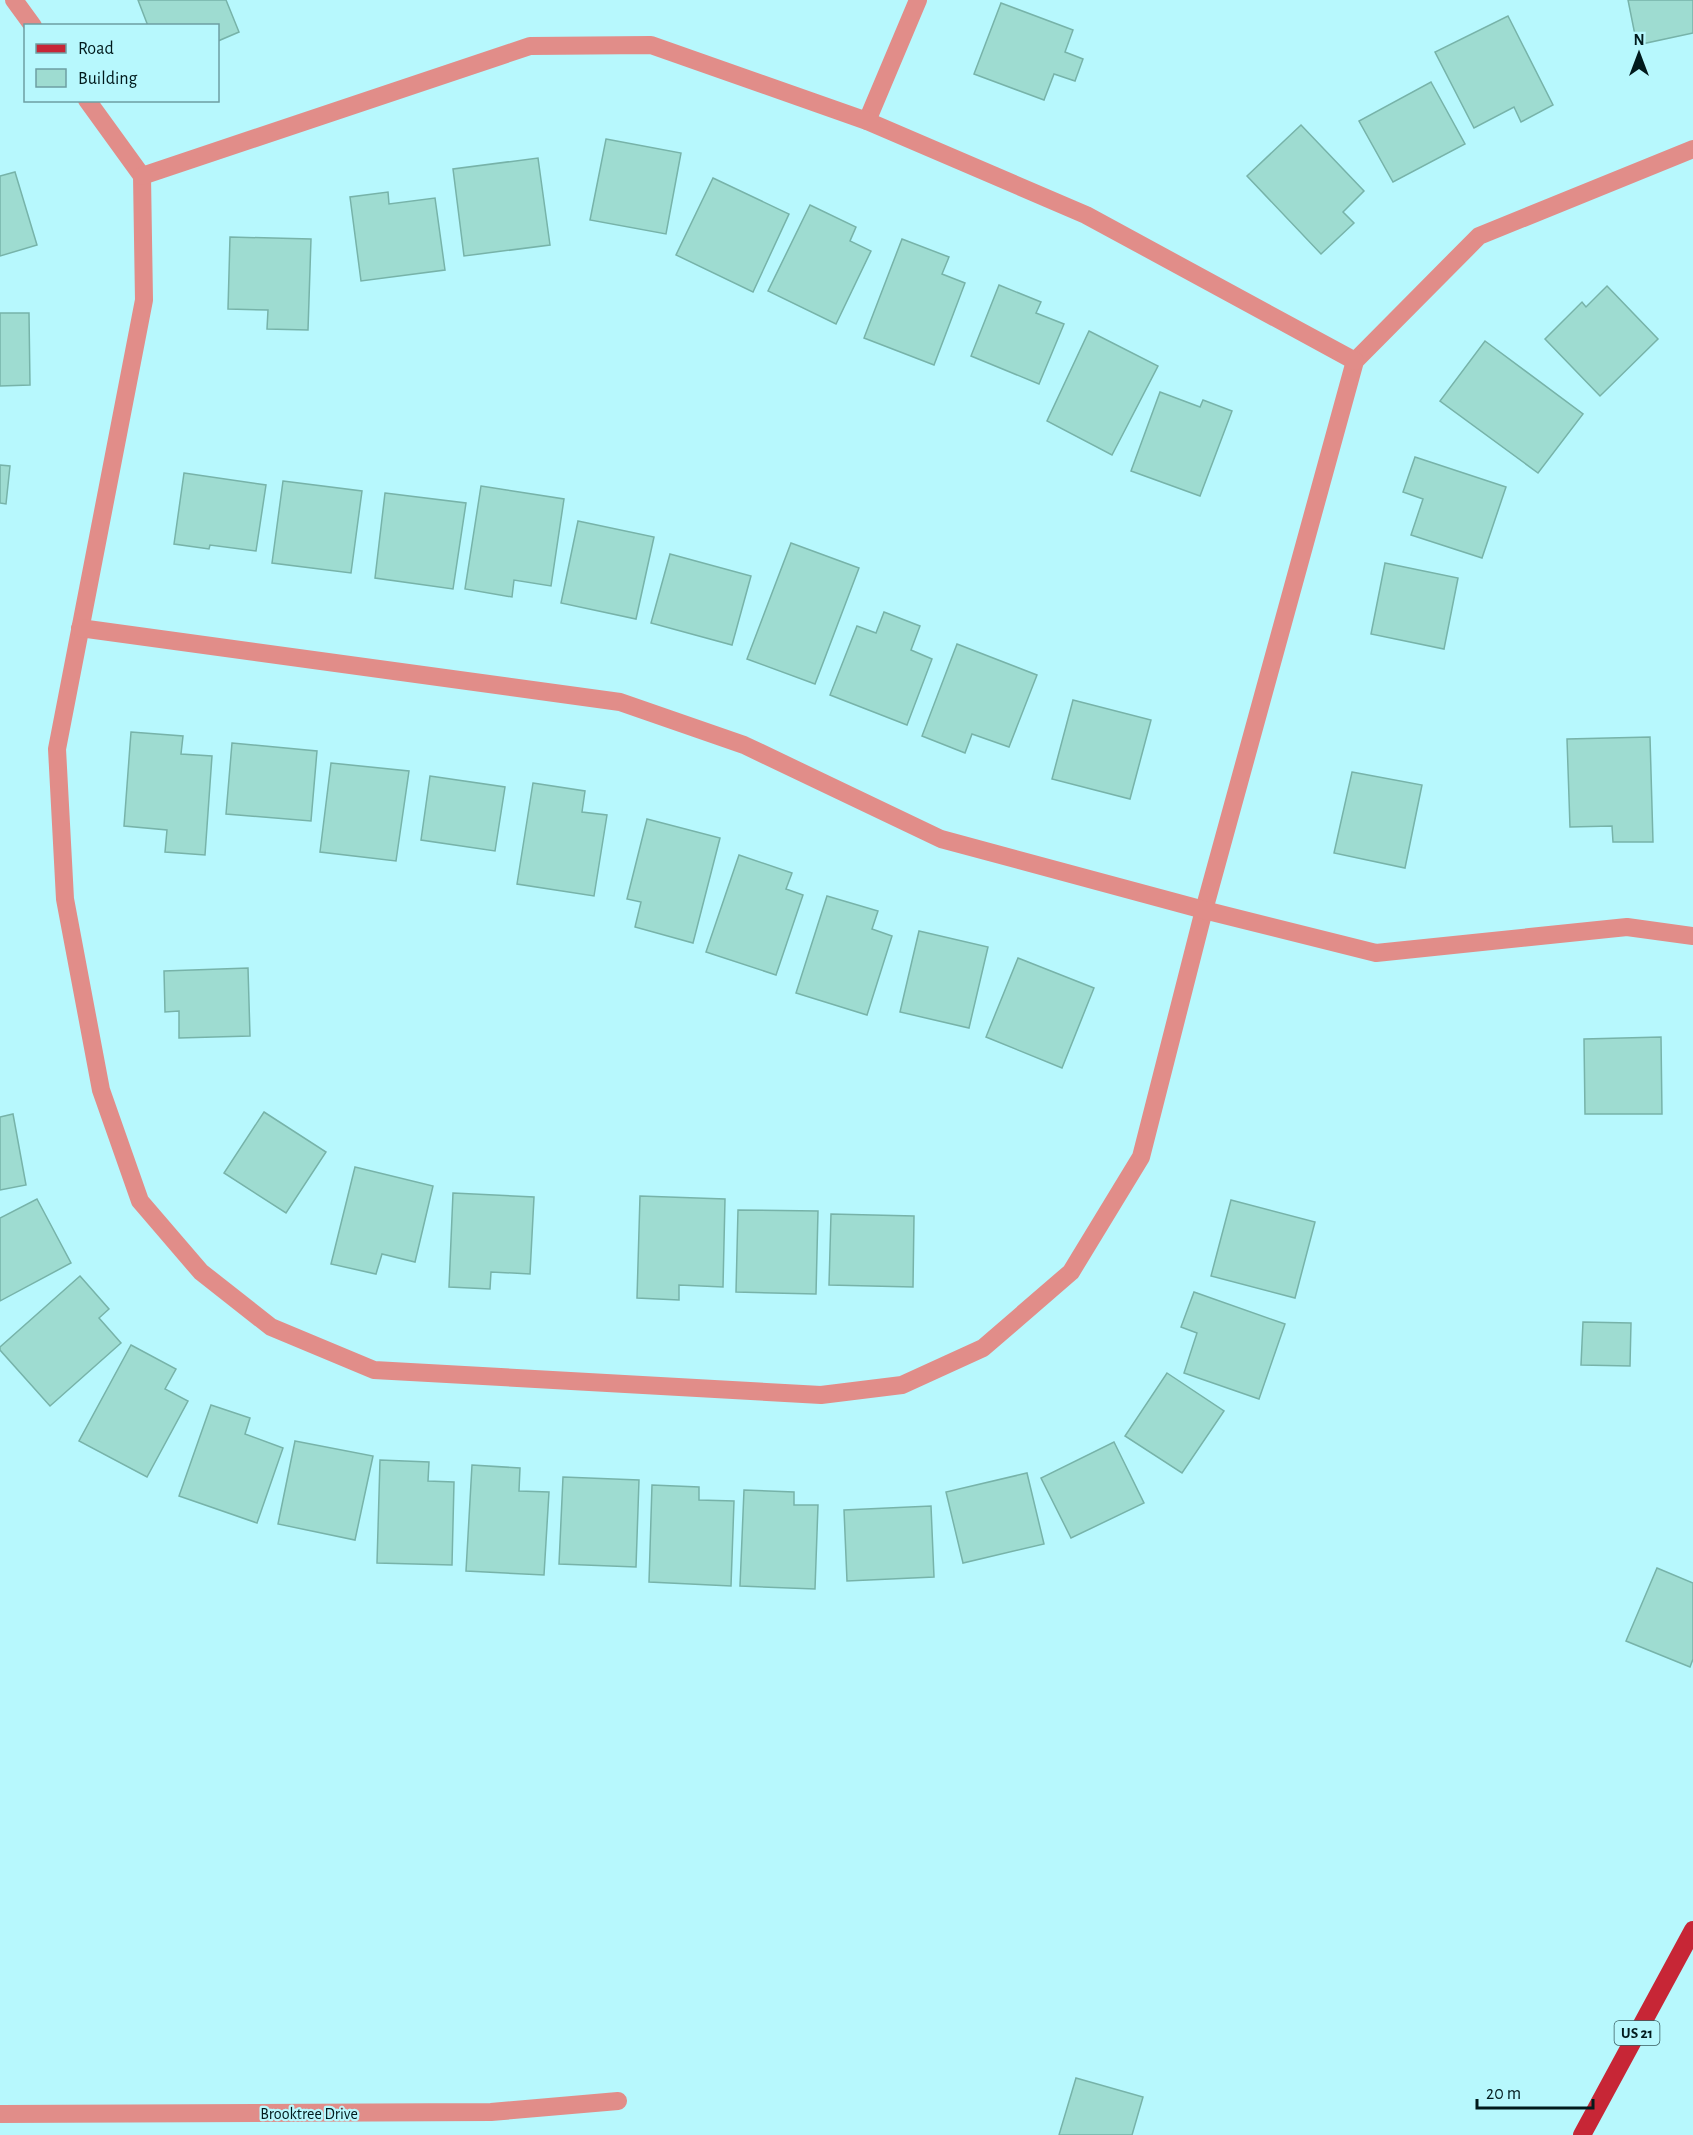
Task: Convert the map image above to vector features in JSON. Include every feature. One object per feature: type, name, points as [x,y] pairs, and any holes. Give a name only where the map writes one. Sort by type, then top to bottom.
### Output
[{"type":"main road","name":"US 21","points":[[1582,2135],[1693,1930]]},
{"type":"street","points":[[14,0],[32,24]]},
{"type":"street","points":[[867,121],[918,0]]},
{"type":"street","points":[[142,176],[530,46],[651,45],[867,121],[1086,215],[1355,361]]},
{"type":"street","points":[[88,102],[142,176],[144,300],[57,749],[66,899],[101,1090],[140,1201],[201,1272],[271,1327],[374,1370],[821,1395],[902,1385],[983,1348],[1071,1272],[1141,1158],[1204,910],[1355,361],[1479,236],[1693,149]]},
{"type":"street","points":[[80,628],[620,702],[744,745],[941,839],[1204,910],[1376,953],[1627,927],[1693,936]]},
{"type":"street","name":"Brooktree Drive","points":[[0,2114],[491,2112],[618,2101]]},
{"type":"building","points":[[138,0],[226,0],[239,32],[219,41],[219,24],[147,24]]},
{"type":"building","points":[[1628,0],[1693,0],[1693,33],[1637,45]]},
{"type":"building","points":[[1001,3],[1073,30],[1065,52],[1083,59],[1075,81],[1054,74],[1044,100],[974,74]]},
{"type":"building","points":[[1508,16],[1553,105],[1521,122],[1514,107],[1474,128],[1435,52]]},
{"type":"building","points":[[1431,82],[1465,144],[1393,182],[1359,121]]},
{"type":"building","points":[[1301,125],[1364,191],[1343,212],[1354,223],[1321,254],[1247,176]]},
{"type":"building","points":[[606,139],[681,153],[666,234],[590,220]]},
{"type":"building","points":[[538,158],[550,245],[464,256],[453,169]]},
{"type":"building","points":[[15,172],[37,245],[0,256],[0,176]]},
{"type":"building","points":[[713,178],[789,214],[753,292],[676,255]]},
{"type":"building","points":[[388,192],[389,204],[435,198],[445,270],[361,281],[350,197]]},
{"type":"building","points":[[810,205],[856,227],[850,241],[871,251],[836,324],[768,291]]},
{"type":"building","points":[[230,237],[311,239],[308,330],[267,329],[268,310],[228,309]]},
{"type":"building","points":[[902,239],[949,257],[942,274],[965,283],[934,365],[864,338]]},
{"type":"building","points":[[999,285],[1041,302],[1036,313],[1064,324],[1039,384],[971,356]]},
{"type":"building","points":[[1607,286],[1658,339],[1600,396],[1545,339],[1582,302],[1586,307]]},
{"type":"building","points":[[0,313],[29,313],[30,385],[0,386]]},
{"type":"building","points":[[1089,331],[1158,366],[1112,455],[1047,421]]},
{"type":"building","points":[[1485,341],[1583,414],[1538,473],[1440,401]]},
{"type":"building","points":[[1160,392],[1200,407],[1203,400],[1232,411],[1200,496],[1131,471]]},
{"type":"building","points":[[1415,457],[1506,487],[1482,558],[1411,535],[1423,499],[1403,492]]},
{"type":"building","points":[[0,465],[10,466],[6,504],[0,503]]},
{"type":"building","points":[[184,473],[266,485],[256,551],[210,545],[209,549],[174,544]]},
{"type":"building","points":[[283,481],[362,491],[351,573],[272,563]]},
{"type":"building","points":[[481,486],[564,499],[551,586],[514,580],[512,597],[465,589]]},
{"type":"building","points":[[385,493],[466,503],[453,589],[375,578]]},
{"type":"building","points":[[578,521],[654,537],[636,619],[561,603]]},
{"type":"building","points":[[791,543],[859,568],[815,684],[747,659]]},
{"type":"building","points":[[670,554],[751,576],[732,645],[651,623]]},
{"type":"building","points":[[1385,563],[1458,578],[1444,649],[1371,634]]},
{"type":"building","points":[[884,612],[920,626],[911,650],[932,659],[907,725],[830,695],[857,626],[876,633]]},
{"type":"building","points":[[957,644],[1037,675],[1009,747],[972,734],[965,753],[922,736]]},
{"type":"building","points":[[1073,700],[1151,720],[1130,799],[1052,779]]},
{"type":"building","points":[[131,732],[183,736],[181,754],[212,756],[205,855],[165,852],[167,830],[124,826]]},
{"type":"building","points":[[1650,737],[1653,842],[1613,842],[1612,826],[1570,827],[1567,739]]},
{"type":"building","points":[[232,743],[317,751],[311,821],[226,814]]},
{"type":"building","points":[[331,763],[409,771],[396,861],[320,852]]},
{"type":"building","points":[[1352,772],[1422,785],[1405,868],[1334,853]]},
{"type":"building","points":[[430,776],[505,787],[495,851],[421,840]]},
{"type":"building","points":[[533,783],[585,791],[582,812],[607,815],[594,896],[517,884]]},
{"type":"building","points":[[647,819],[720,838],[693,943],[635,927],[641,902],[627,899]]},
{"type":"building","points":[[739,855],[792,873],[786,889],[803,895],[776,975],[706,952]]},
{"type":"building","points":[[827,896],[878,911],[872,929],[892,936],[867,1015],[796,993]]},
{"type":"building","points":[[919,931],[988,947],[969,1028],[900,1012]]},
{"type":"building","points":[[1018,958],[1094,988],[1062,1068],[986,1037]]},
{"type":"building","points":[[248,968],[250,1036],[179,1038],[179,1011],[165,1012],[164,971]]},
{"type":"building","points":[[1661,1037],[1662,1114],[1585,1114],[1584,1039]]},
{"type":"building","points":[[264,1112],[326,1152],[286,1213],[224,1173]]},
{"type":"building","points":[[13,1114],[26,1185],[0,1190],[0,1117]]},
{"type":"building","points":[[355,1167],[433,1186],[415,1262],[382,1254],[376,1274],[331,1264]]},
{"type":"building","points":[[453,1193],[534,1197],[530,1274],[491,1272],[490,1289],[449,1287]]},
{"type":"building","points":[[640,1196],[725,1199],[723,1287],[679,1285],[679,1300],[637,1298]]},
{"type":"building","points":[[37,1199],[71,1263],[0,1301],[0,1218]]},
{"type":"building","points":[[1231,1200],[1315,1222],[1295,1298],[1211,1276]]},
{"type":"building","points":[[738,1210],[818,1211],[816,1294],[736,1292]]},
{"type":"building","points":[[831,1214],[914,1216],[913,1287],[829,1285]]},
{"type":"building","points":[[80,1276],[109,1309],[99,1318],[121,1343],[50,1406],[0,1350],[0,1347]]},
{"type":"building","points":[[1194,1292],[1285,1324],[1259,1399],[1184,1373],[1197,1333],[1181,1327]]},
{"type":"building","points":[[1583,1322],[1631,1323],[1630,1366],[1581,1365]]},
{"type":"building","points":[[131,1345],[176,1369],[165,1389],[188,1401],[147,1477],[79,1441]]},
{"type":"building","points":[[1167,1373],[1224,1411],[1182,1473],[1125,1436]]},
{"type":"building","points":[[211,1405],[250,1418],[245,1434],[283,1448],[257,1523],[179,1496]]},
{"type":"building","points":[[295,1441],[373,1456],[355,1540],[278,1524]]},
{"type":"building","points":[[1114,1442],[1144,1503],[1071,1538],[1041,1478]]},
{"type":"building","points":[[380,1460],[429,1462],[428,1481],[454,1482],[452,1565],[377,1563]]},
{"type":"building","points":[[472,1465],[520,1468],[519,1491],[549,1492],[544,1575],[466,1571]]},
{"type":"building","points":[[1027,1473],[1044,1544],[963,1563],[946,1492]]},
{"type":"building","points":[[563,1477],[639,1480],[636,1567],[559,1564]]},
{"type":"building","points":[[652,1485],[699,1487],[699,1500],[734,1501],[731,1586],[649,1582]]},
{"type":"building","points":[[744,1490],[794,1492],[794,1505],[818,1505],[815,1589],[740,1586]]},
{"type":"building","points":[[931,1506],[934,1577],[847,1581],[844,1510]]},
{"type":"building","points":[[1657,1568],[1693,1583],[1693,1659],[1690,1667],[1626,1641]]},
{"type":"building","points":[[1076,2078],[1143,2097],[1132,2135],[1059,2135]]}]
